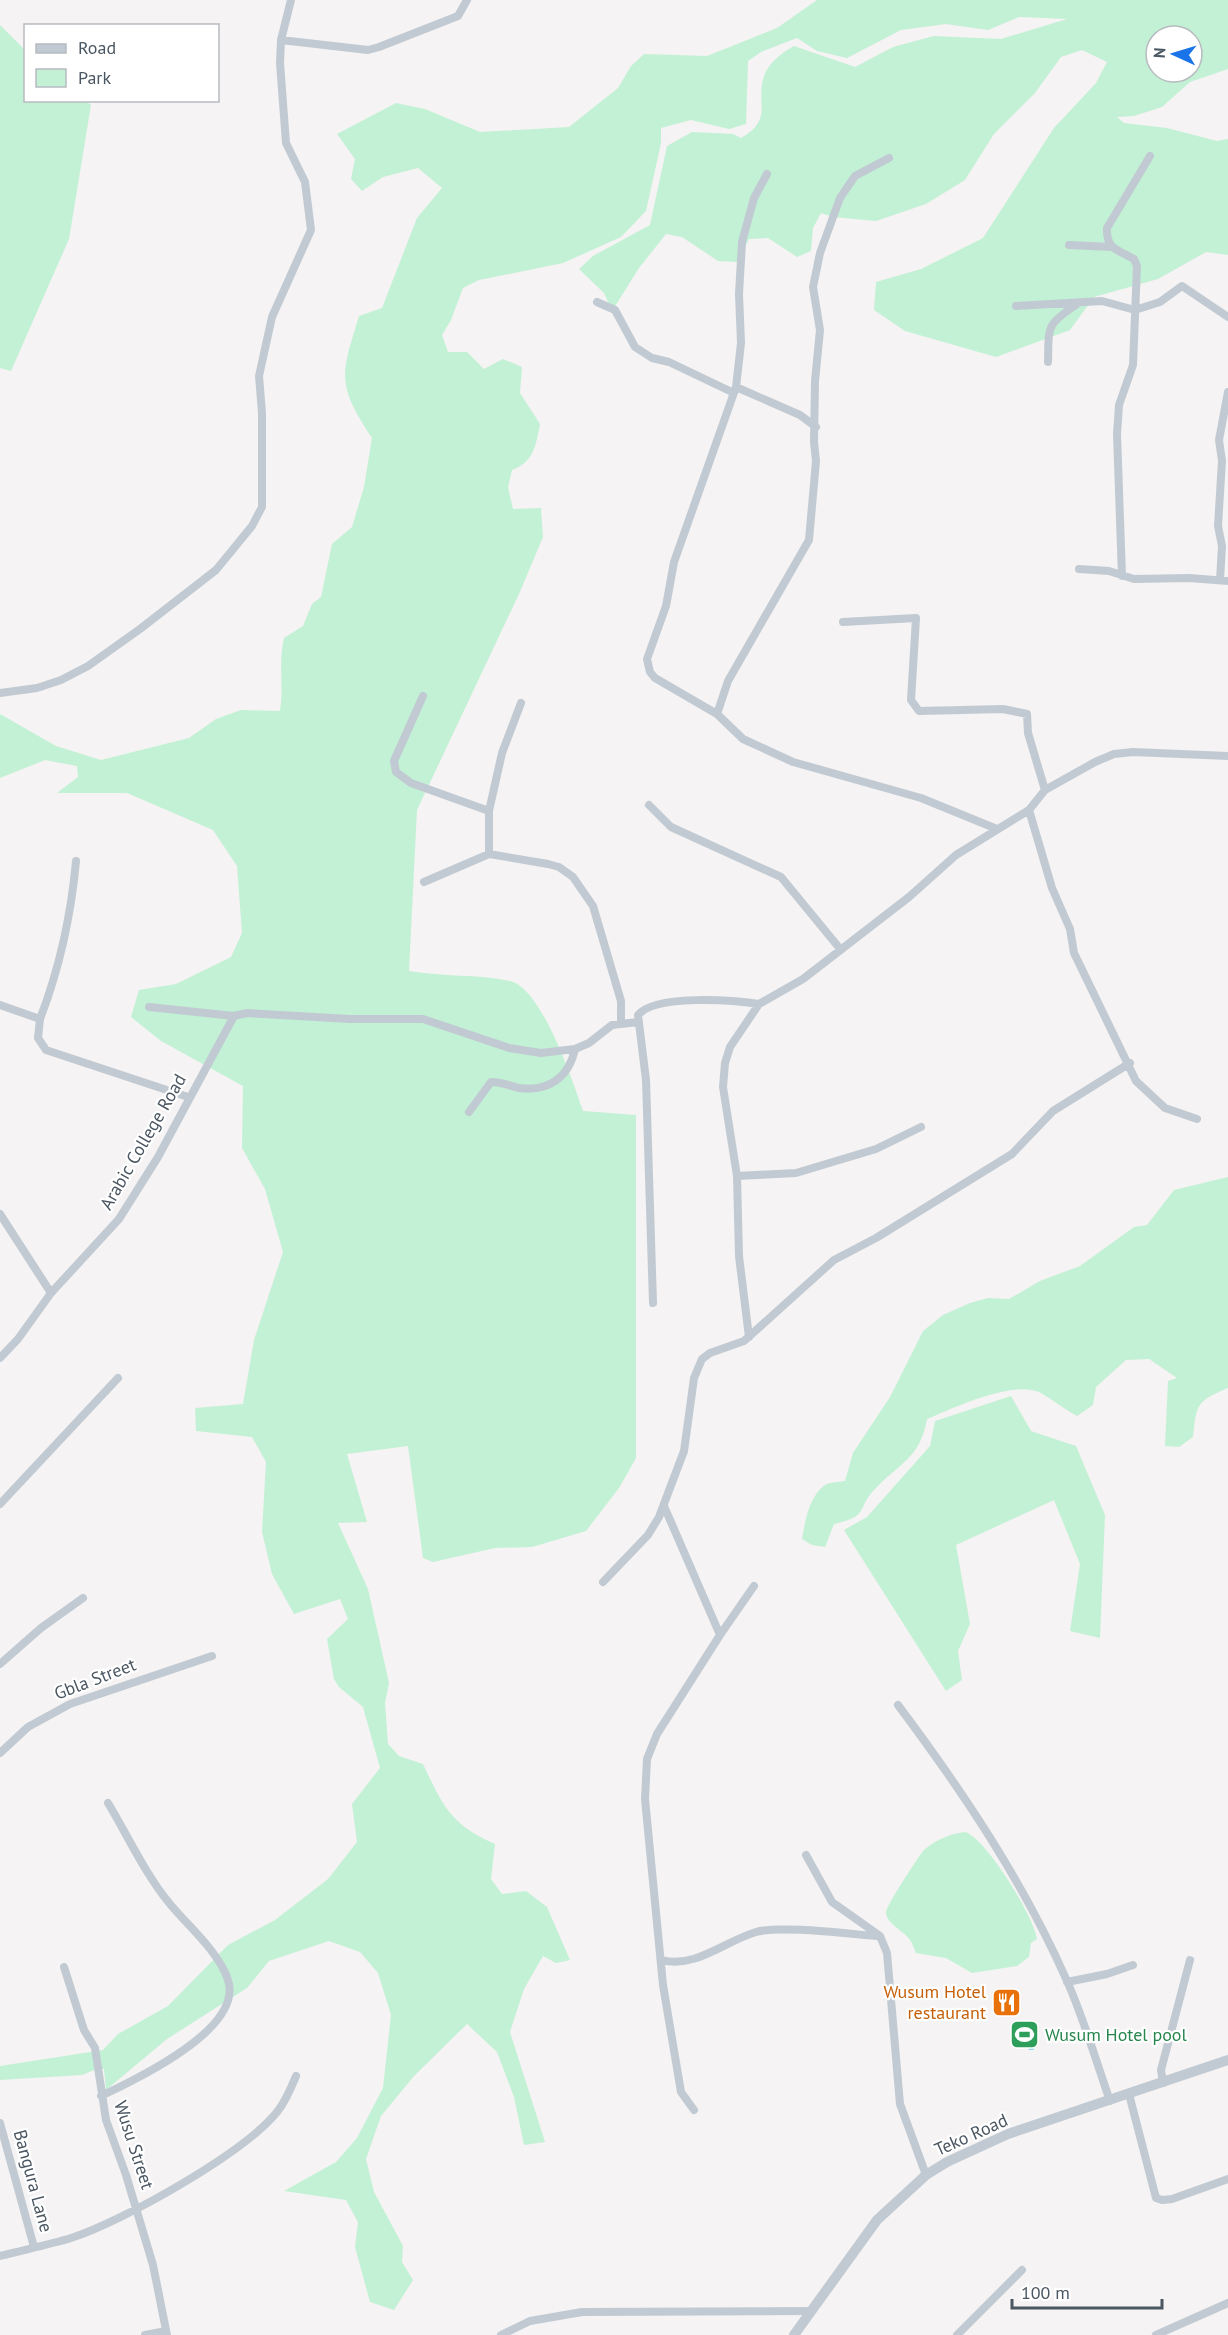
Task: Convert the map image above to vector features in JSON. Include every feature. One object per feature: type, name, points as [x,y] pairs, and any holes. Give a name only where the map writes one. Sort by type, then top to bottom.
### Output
[{"type":"street","points":[[0,693],[37,688],[62,680],[88,666],[216,570],[252,526],[262,507],[263,444],[259,376],[272,317],[311,230],[305,182],[286,143],[280,63],[281,40],[291,0]]},
{"type":"street","points":[[281,40],[368,50],[458,16],[467,0]]},
{"type":"street","points":[[1111,247],[1107,240],[1107,228],[1150,156]]},
{"type":"street","points":[[717,714],[728,681],[809,540],[816,461],[815,381],[820,330],[818,302],[813,287],[820,254],[840,198],[855,177],[889,158]]},
{"type":"street","points":[[766,174],[754,198],[742,242],[739,294],[741,343],[735,390],[674,561],[666,606],[647,659],[650,672],[655,678],[717,714],[743,739],[793,762],[921,798],[997,829]]},
{"type":"street","points":[[1069,246],[1111,247],[1134,259],[1137,266],[1133,365],[1119,405],[1117,434],[1122,576]]},
{"type":"street","points":[[1016,306],[1076,305],[1102,301],[1135,310],[1160,302],[1182,286],[1228,317]]},
{"type":"street","points":[[597,302],[615,310],[635,347],[652,358],[669,362],[800,415],[816,427]]},
{"type":"street","points":[[1048,362],[1050,327],[1058,316],[1076,305]]},
{"type":"street","points":[[1079,569],[1109,571],[1134,579],[1224,580],[1218,526],[1222,462],[1219,440],[1228,392]]},
{"type":"street","points":[[843,622],[916,618],[911,700],[914,706],[919,711],[1003,709],[1028,714],[1028,733],[1045,790]]},
{"type":"street","points":[[423,696],[394,761],[396,772],[411,783],[489,811]]},
{"type":"street","points":[[489,854],[489,811],[502,753],[521,704]]},
{"type":"street","points":[[749,1337],[739,1256],[737,1176],[723,1087],[724,1063],[730,1047],[759,1004],[803,979],[909,897],[956,855],[1029,810],[1045,790],[1114,754],[1132,752],[1228,756]]},
{"type":"street","points":[[649,805],[672,827],[781,877],[841,950]]},
{"type":"street","points":[[1029,810],[1052,888],[1070,929],[1074,953],[1130,1063],[1136,1081],[1166,1108],[1197,1119]]},
{"type":"street","points":[[424,882],[489,854],[560,867],[581,886],[593,906],[621,1001],[621,1023]]},
{"type":"street","points":[[76,861],[71,909],[57,974],[40,1019],[38,1038],[46,1050],[188,1097]]},
{"type":"street","points":[[653,1303],[646,1080],[638,1015],[642,1009],[657,1003],[682,999],[759,1004]]},
{"type":"street","points":[[0,1005],[40,1019]]},
{"type":"street","points":[[149,1007],[234,1016],[247,1013],[350,1019],[423,1019],[509,1048],[541,1053],[575,1049],[589,1043],[612,1025],[638,1022]]},
{"type":"street","name":"Arabic College Road","points":[[0,1358],[18,1339],[51,1293],[119,1219],[158,1157],[188,1097],[234,1016]]},
{"type":"street","points":[[469,1112],[491,1082],[520,1088],[543,1088],[560,1079],[572,1064],[575,1049]]},
{"type":"street","points":[[603,1582],[648,1535],[663,1506],[684,1451],[696,1369],[710,1353],[736,1346],[749,1337],[834,1260],[876,1238],[1012,1154],[1053,1111],[1130,1063]]},
{"type":"street","points":[[737,1176],[796,1173],[876,1149],[921,1127]]},
{"type":"street","points":[[0,1214],[51,1293]]},
{"type":"street","points":[[0,1504],[118,1378]]},
{"type":"street","points":[[663,1506],[720,1635]]},
{"type":"street","points":[[694,2110],[681,2092],[663,1985],[645,1799],[646,1759],[651,1744],[754,1586]]},
{"type":"street","points":[[0,1664],[41,1628],[83,1598]]},
{"type":"street","name":"Gbla Street","points":[[0,1753],[28,1726],[69,1704],[113,1687],[212,1656]]},
{"type":"street","points":[[898,1705],[999,1851],[1067,1982],[1110,2101]]},
{"type":"street","points":[[101,2096],[159,2068],[215,2024],[224,2010],[229,1994],[228,1980],[220,1966],[198,1934],[157,1887],[108,1803]]},
{"type":"street","points":[[806,1855],[832,1902],[880,1936],[887,1953],[900,2104],[926,2175]]},
{"type":"street","points":[[662,1960],[675,1964],[695,1959],[716,1948],[766,1930],[880,1936]]},
{"type":"street","points":[[1163,2083],[1161,2070],[1163,2059],[1190,1960]]},
{"type":"street","points":[[1067,1982],[1107,1974],[1133,1965]]},
{"type":"street","name":"Wusu Street","points":[[64,1967],[84,2030],[95,2048],[106,2120],[137,2208],[153,2265],[166,2333]]},
{"type":"street","name":"Teko Road","points":[[794,2335],[878,2220],[926,2175],[947,2162],[1008,2134],[1228,2060]]},
{"type":"street","points":[[0,2256],[72,2238],[137,2208],[181,2183],[257,2132],[286,2100],[296,2076]]},
{"type":"street","points":[[1129,2094],[1156,2198],[1172,2199],[1228,2179]]},
{"type":"street","name":"Bangura Lane","points":[[0,2123],[34,2247]]},
{"type":"street","points":[[957,2335],[1022,2270]]},
{"type":"street","points":[[1156,2335],[1228,2303]]},
{"type":"street","points":[[501,2335],[530,2321],[582,2312],[812,2311]]},
{"type":"street","points":[[145,2335],[166,2333]]},
{"type":"green space","points":[[817,0],[1228,0],[1228,69],[1204,77],[1204,24],[1144,24],[1144,84],[1188,84],[1162,107],[1134,116],[1117,117],[1124,123],[1167,128],[1217,141],[1228,139],[1228,255],[1206,252],[1158,279],[1094,297],[1070,330],[996,357],[905,331],[874,310],[876,282],[921,269],[983,238],[1054,128],[1096,83],[1107,62],[1082,50],[1061,57],[1035,93],[994,134],[965,180],[926,204],[876,221],[833,217],[821,213],[813,228],[811,251],[797,257],[768,238],[749,239],[737,262],[718,261],[682,237],[666,234],[639,268],[612,311],[604,293],[579,269],[593,256],[650,225],[667,146],[692,132],[733,134],[741,138],[751,131],[757,124],[762,110],[762,86],[766,71],[785,51],[794,46],[855,67],[893,47],[934,36],[1001,39],[1067,19],[1019,17],[988,30],[946,24],[901,30],[847,58],[817,51],[797,38],[761,52],[748,61],[746,124],[729,129],[691,120],[661,128],[661,143],[646,211],[621,237],[563,263],[479,280],[463,288],[451,320],[442,335],[448,352],[467,352],[484,369],[503,359],[522,367],[520,393],[540,424],[533,452],[525,462],[512,470],[508,487],[513,509],[541,508],[543,537],[519,594],[417,810],[409,971],[498,979],[510,981],[522,987],[534,1000],[555,1038],[583,1111],[636,1115],[636,1458],[619,1488],[586,1531],[532,1547],[495,1548],[433,1562],[423,1558],[408,1446],[347,1454],[367,1522],[338,1523],[368,1589],[389,1683],[385,1703],[388,1744],[399,1756],[423,1764],[436,1791],[458,1821],[480,1837],[495,1844],[491,1879],[502,1894],[526,1891],[547,1907],[570,1960],[556,1963],[543,1956],[524,1989],[510,2032],[545,2142],[524,2145],[514,2097],[497,2052],[467,2024],[414,2076],[381,2116],[366,2159],[374,2192],[403,2246],[402,2262],[413,2280],[394,2310],[370,2302],[355,2247],[358,2222],[346,2200],[284,2191],[336,2162],[357,2138],[383,2088],[391,2015],[378,1973],[360,1952],[329,1941],[269,1961],[247,1988],[167,2039],[106,2090],[104,2069],[97,2069],[82,2075],[0,2080],[0,2066],[103,2050],[118,2034],[168,2006],[228,1945],[275,1920],[328,1879],[357,1842],[352,1804],[380,1768],[363,1707],[339,1687],[334,1679],[327,1639],[348,1619],[340,1599],[294,1614],[272,1574],[262,1532],[266,1462],[252,1437],[196,1431],[195,1408],[243,1404],[254,1340],[283,1252],[265,1189],[242,1148],[243,1086],[161,1041],[131,1017],[139,990],[176,984],[231,957],[242,933],[237,866],[213,830],[127,793],[57,793],[78,777],[77,766],[45,760],[0,778],[0,714],[56,746],[101,760],[189,738],[216,719],[241,710],[280,711],[281,656],[284,638],[303,626],[312,604],[321,597],[332,544],[352,527],[364,487],[372,438],[352,404],[345,379],[348,353],[359,316],[382,308],[417,218],[442,188],[418,168],[383,177],[362,191],[351,179],[355,159],[337,134],[396,103],[425,109],[480,132],[569,127],[618,88],[631,66],[644,54],[707,56],[777,28]]},
{"type":"green space","points":[[0,25],[24,49],[24,102],[87,102],[91,105],[69,239],[11,371],[0,368]]},
{"type":"green space","points":[[1228,1177],[1228,1388],[1210,1396],[1200,1405],[1195,1417],[1193,1437],[1179,1447],[1165,1446],[1168,1381],[1177,1378],[1149,1359],[1126,1360],[1096,1387],[1093,1405],[1077,1416],[1041,1393],[1029,1390],[1000,1392],[967,1402],[927,1419],[924,1432],[914,1452],[874,1490],[858,1515],[834,1524],[825,1547],[812,1545],[802,1539],[811,1502],[825,1485],[845,1481],[853,1453],[890,1397],[923,1331],[943,1315],[970,1303],[988,1298],[1009,1299],[1040,1281],[1080,1266],[1134,1227],[1147,1225],[1174,1190]]},
{"type":"green space","points":[[1011,1396],[1031,1431],[1076,1446],[1105,1515],[1100,1638],[1070,1631],[1080,1564],[1054,1500],[956,1545],[970,1624],[958,1651],[962,1680],[946,1691],[844,1530],[867,1517],[930,1446],[935,1421]]},
{"type":"green space","points":[[966,1832],[975,1838],[997,1864],[1019,1897],[1034,1928],[1037,1939],[1031,1943],[1029,1957],[1017,1966],[972,1973],[946,1958],[916,1953],[910,1940],[887,1917],[887,1909],[891,1901],[924,1850],[944,1838]]},
{"type":"water","name":"Wusum Hotel pool","points":[[1020,2022],[1024,2030],[1029,2032],[1034,2050],[1029,2050],[1024,2040],[1019,2039],[1014,2025]]},
{"type":"place","name":"Wusum Hotel restaurant","points":[[1007,2002]]},
{"type":"place","name":"Wusum Hotel pool","points":[[1024,2035]]}]
